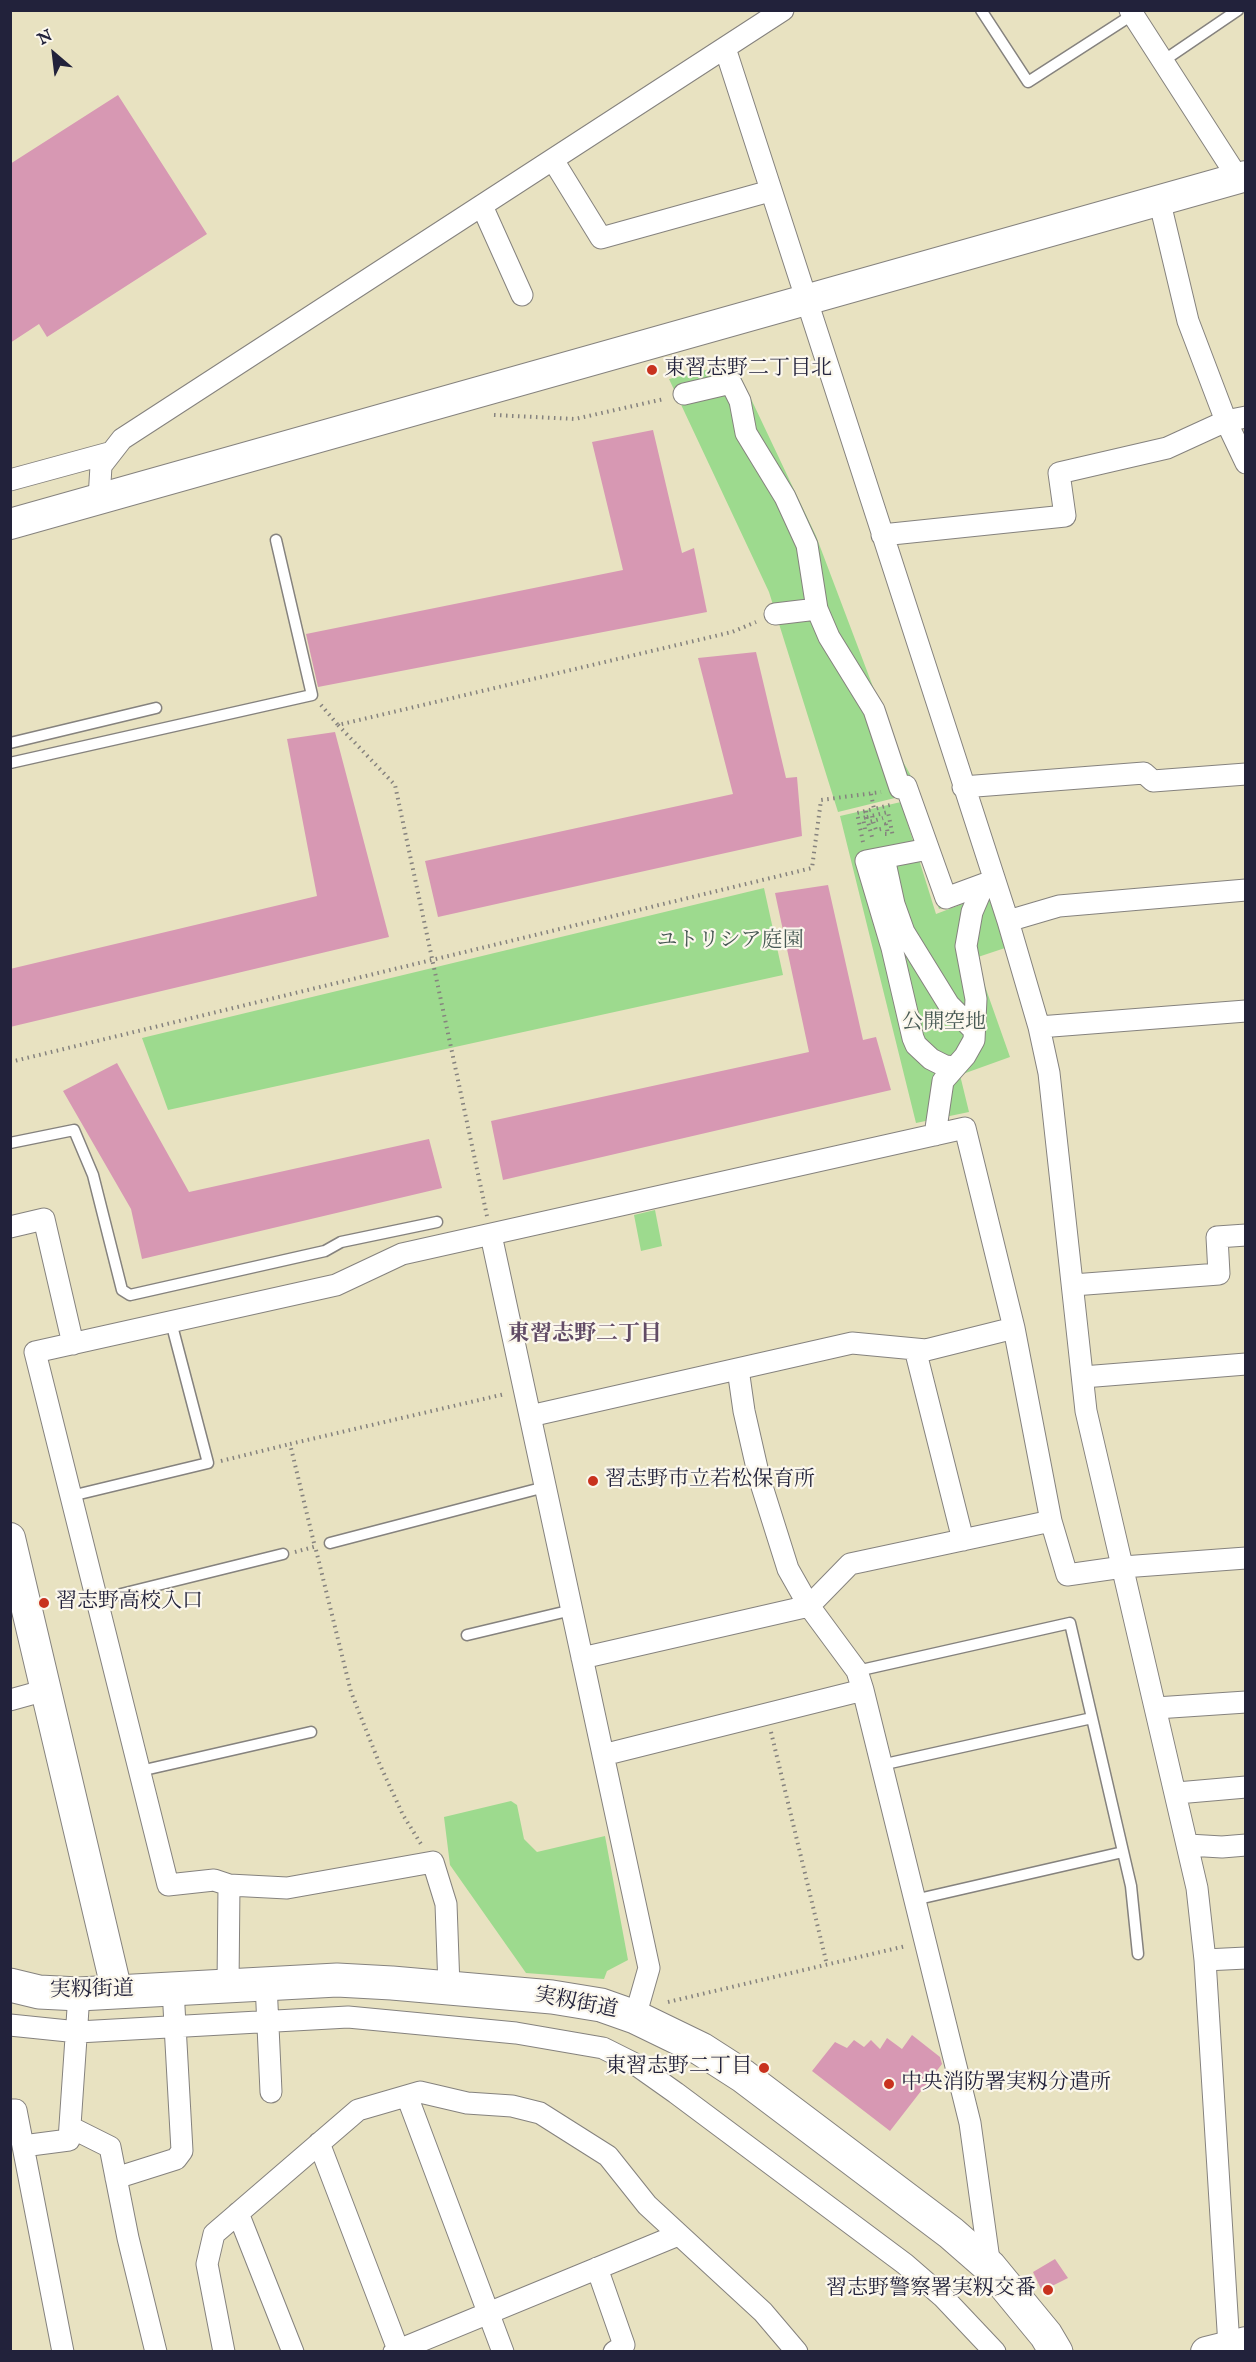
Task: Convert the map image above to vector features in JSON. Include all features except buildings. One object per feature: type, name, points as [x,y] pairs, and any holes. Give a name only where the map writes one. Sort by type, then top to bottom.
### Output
[{"type":"main road","name":"実籾街道","points":[[10,1985],[39,1992],[79,1994],[337,1980],[449,1987],[552,1997],[601,2005],[638,2007],[743,2076],[933,2219],[990,2267],[1040,2327],[1056,2352]]},
{"type":"street","points":[[99,499],[101,466],[122,439],[783,10]]},
{"type":"street","points":[[10,524],[806,302],[1242,177],[1131,13]]},
{"type":"street","points":[[725,48],[1008,921],[1039,1027],[1049,1073],[1086,1411],[1177,1793],[1197,1888],[1205,1960],[1227,2346]]},
{"type":"street","points":[[553,160],[601,238],[770,191]]},
{"type":"street","points":[[1159,199],[1188,321],[1236,419],[1245,463]]},
{"type":"street","points":[[482,206],[522,295]]},
{"type":"street","points":[[684,394],[731,383],[740,401],[746,433],[785,497],[807,545],[817,609],[829,637],[874,711],[900,788],[906,786],[946,898],[984,884],[972,912],[966,946],[976,999],[974,1030],[970,1048],[943,1081],[934,1135]]},
{"type":"street","points":[[882,535],[1065,516],[1059,473],[1167,448],[1236,419]]},
{"type":"street","points":[[10,480],[109,453]]},
{"type":"street","points":[[787,614],[817,609]]},
{"type":"street","points":[[963,787],[1144,773],[1153,781],[1245,774]]},
{"type":"street","points":[[928,849],[884,849],[866,861],[895,960],[916,1045],[931,1059],[945,1066],[955,1067]]},
{"type":"street","points":[[884,849],[894,904],[904,932],[949,1005],[974,1030]]},
{"type":"street","points":[[1008,921],[1059,906],[1245,891]]},
{"type":"street","points":[[1039,1027],[1245,1011]]},
{"type":"street","points":[[449,1987],[446,1904],[433,1862],[287,1888],[229,1885],[214,1880],[168,1885],[35,1352],[336,1285],[402,1254],[965,1128],[1014,1328],[1051,1521],[1067,1575],[1123,1567],[1245,1558]]},
{"type":"street","points":[[10,1227],[44,1220],[73,1344]]},
{"type":"street","points":[[491,1235],[649,1968],[638,2007]]},
{"type":"street","points":[[1073,1285],[1219,1274],[1217,1237],[1245,1235]]},
{"type":"street","points":[[530,1416],[852,1342],[926,1350],[1014,1328]]},
{"type":"street","points":[[915,1349],[963,1540]]},
{"type":"street","points":[[1083,1377],[1245,1364]]},
{"type":"street","points":[[738,1369],[744,1411],[759,1477],[788,1569],[809,1606],[860,1681],[970,2123],[990,2267]]},
{"type":"street","points":[[582,1658],[809,1606],[850,1564],[1051,1521]]},
{"type":"street","points":[[10,1538],[117,1992]]},
{"type":"street","points":[[603,1755],[767,1714],[860,1681]]},
{"type":"street","points":[[10,1700],[46,1690]]},
{"type":"street","points":[[1156,1708],[1245,1702]]},
{"type":"street","points":[[1177,1793],[1245,1787]]},
{"type":"street","points":[[1188,1845],[1222,1847],[1245,1845]]},
{"type":"street","points":[[228,1986],[229,1885]]},
{"type":"street","points":[[1205,1960],[1245,1958]]},
{"type":"street","points":[[266,1983],[271,2092]]},
{"type":"street","points":[[116,2178],[176,2159],[182,2151],[173,1989]]},
{"type":"street","points":[[23,2146],[69,2140],[79,1994]]},
{"type":"street","points":[[10,2025],[78,2032],[348,2017],[526,2034],[588,2044],[616,2053],[676,2093],[905,2264],[943,2297],[995,2352]]},
{"type":"street","points":[[224,2352],[207,2264],[214,2234],[358,2110],[420,2092],[467,2103],[512,2106],[540,2113],[608,2156],[646,2205],[763,2313],[797,2352]]},
{"type":"street","points":[[407,2096],[504,2352]]},
{"type":"street","points":[[10,2110],[16,2110],[63,2352]]},
{"type":"street","points":[[70,2127],[110,2147],[128,2238],[156,2352]]},
{"type":"street","points":[[319,2143],[397,2351],[678,2235]]},
{"type":"street","points":[[238,2213],[293,2352]]},
{"type":"street","points":[[597,2268],[624,2345],[614,2352]]},
{"type":"lane","points":[[981,10],[1028,82],[1131,13]]},
{"type":"lane","points":[[1163,62],[1238,10]]},
{"type":"lane","points":[[10,763],[312,695],[276,540]]},
{"type":"lane","points":[[10,743],[156,708]]},
{"type":"lane","points":[[10,1143],[74,1130],[93,1175],[122,1290],[130,1295],[325,1251],[341,1242],[437,1222]]},
{"type":"lane","points":[[71,1496],[208,1463],[171,1322]]},
{"type":"lane","points":[[330,1543],[545,1487]]},
{"type":"lane","points":[[97,1599],[283,1554]]},
{"type":"lane","points":[[467,1635],[572,1610]]},
{"type":"lane","points":[[860,1681],[1070,1623],[1131,1886],[1138,1954]]},
{"type":"lane","points":[[881,1765],[1092,1718]]},
{"type":"lane","points":[[140,1771],[311,1731]]},
{"type":"lane","points":[[914,1900],[1123,1852]]},
{"type":"path","points":[[484,415],[575,419],[684,394]]},
{"type":"path","points":[[338,725],[732,632],[787,614]]},
{"type":"path","points":[[312,695],[395,785],[491,1235]]},
{"type":"path","points":[[10,1062],[812,868],[821,800],[900,788]]},
{"type":"path","points":[[871,794],[874,809]]},
{"type":"path","points":[[890,823],[886,824],[888,834],[872,837],[868,822],[874,809],[892,805],[897,823]]},
{"type":"path","points":[[876,836],[877,841],[869,843],[862,818],[888,812],[893,837],[884,849]]},
{"type":"path","points":[[865,849],[857,813],[883,818]]},
{"type":"path","points":[[869,816],[876,830],[881,829]]},
{"type":"path","points":[[208,1463],[524,1389]]},
{"type":"path","points":[[290,1444],[351,1692],[404,1815],[433,1862]]},
{"type":"path","points":[[283,1554],[330,1543]]},
{"type":"path","points":[[767,1714],[827,1965]]},
{"type":"path","points":[[638,2007],[672,2003],[925,1941]]},
{"type":"green space","points":[[734,363],[816,536],[898,753],[910,774],[950,888],[989,890],[939,909],[903,796],[838,812],[769,592],[669,379]]},
{"type":"green space","name":"公開空地","points":[[901,802],[936,914],[989,894],[1008,947],[975,958],[1010,1057],[960,1075],[969,1112],[916,1123],[840,816]]},
{"type":"green space","name":"ユトリシア庭園","points":[[764,888],[783,975],[168,1110],[142,1038]]},
{"type":"green space","points":[[655,1210],[662,1246],[641,1251],[634,1215]]},
{"type":"green space","points":[[511,1801],[517,1805],[524,1839],[537,1852],[605,1836],[628,1960],[607,1971],[604,1979],[526,1973],[450,1865],[444,1817]]},
{"type":"place","name":"東習志野二丁目北","points":[[652,370]]},
{"type":"place","name":"習志野市立若松保育所","points":[[593,1481]]},
{"type":"place","name":"習志野高校入口","points":[[44,1603]]},
{"type":"place","name":"東習志野二丁目","points":[[764,2068]]},
{"type":"place","name":"中央消防署実籾分遣所","points":[[889,2084]]},
{"type":"place","name":"習志野警察署実籾交番","points":[[1048,2290]]},
{"type":"district","name":"東習志野二丁目","points":[[585,1335]]}]
